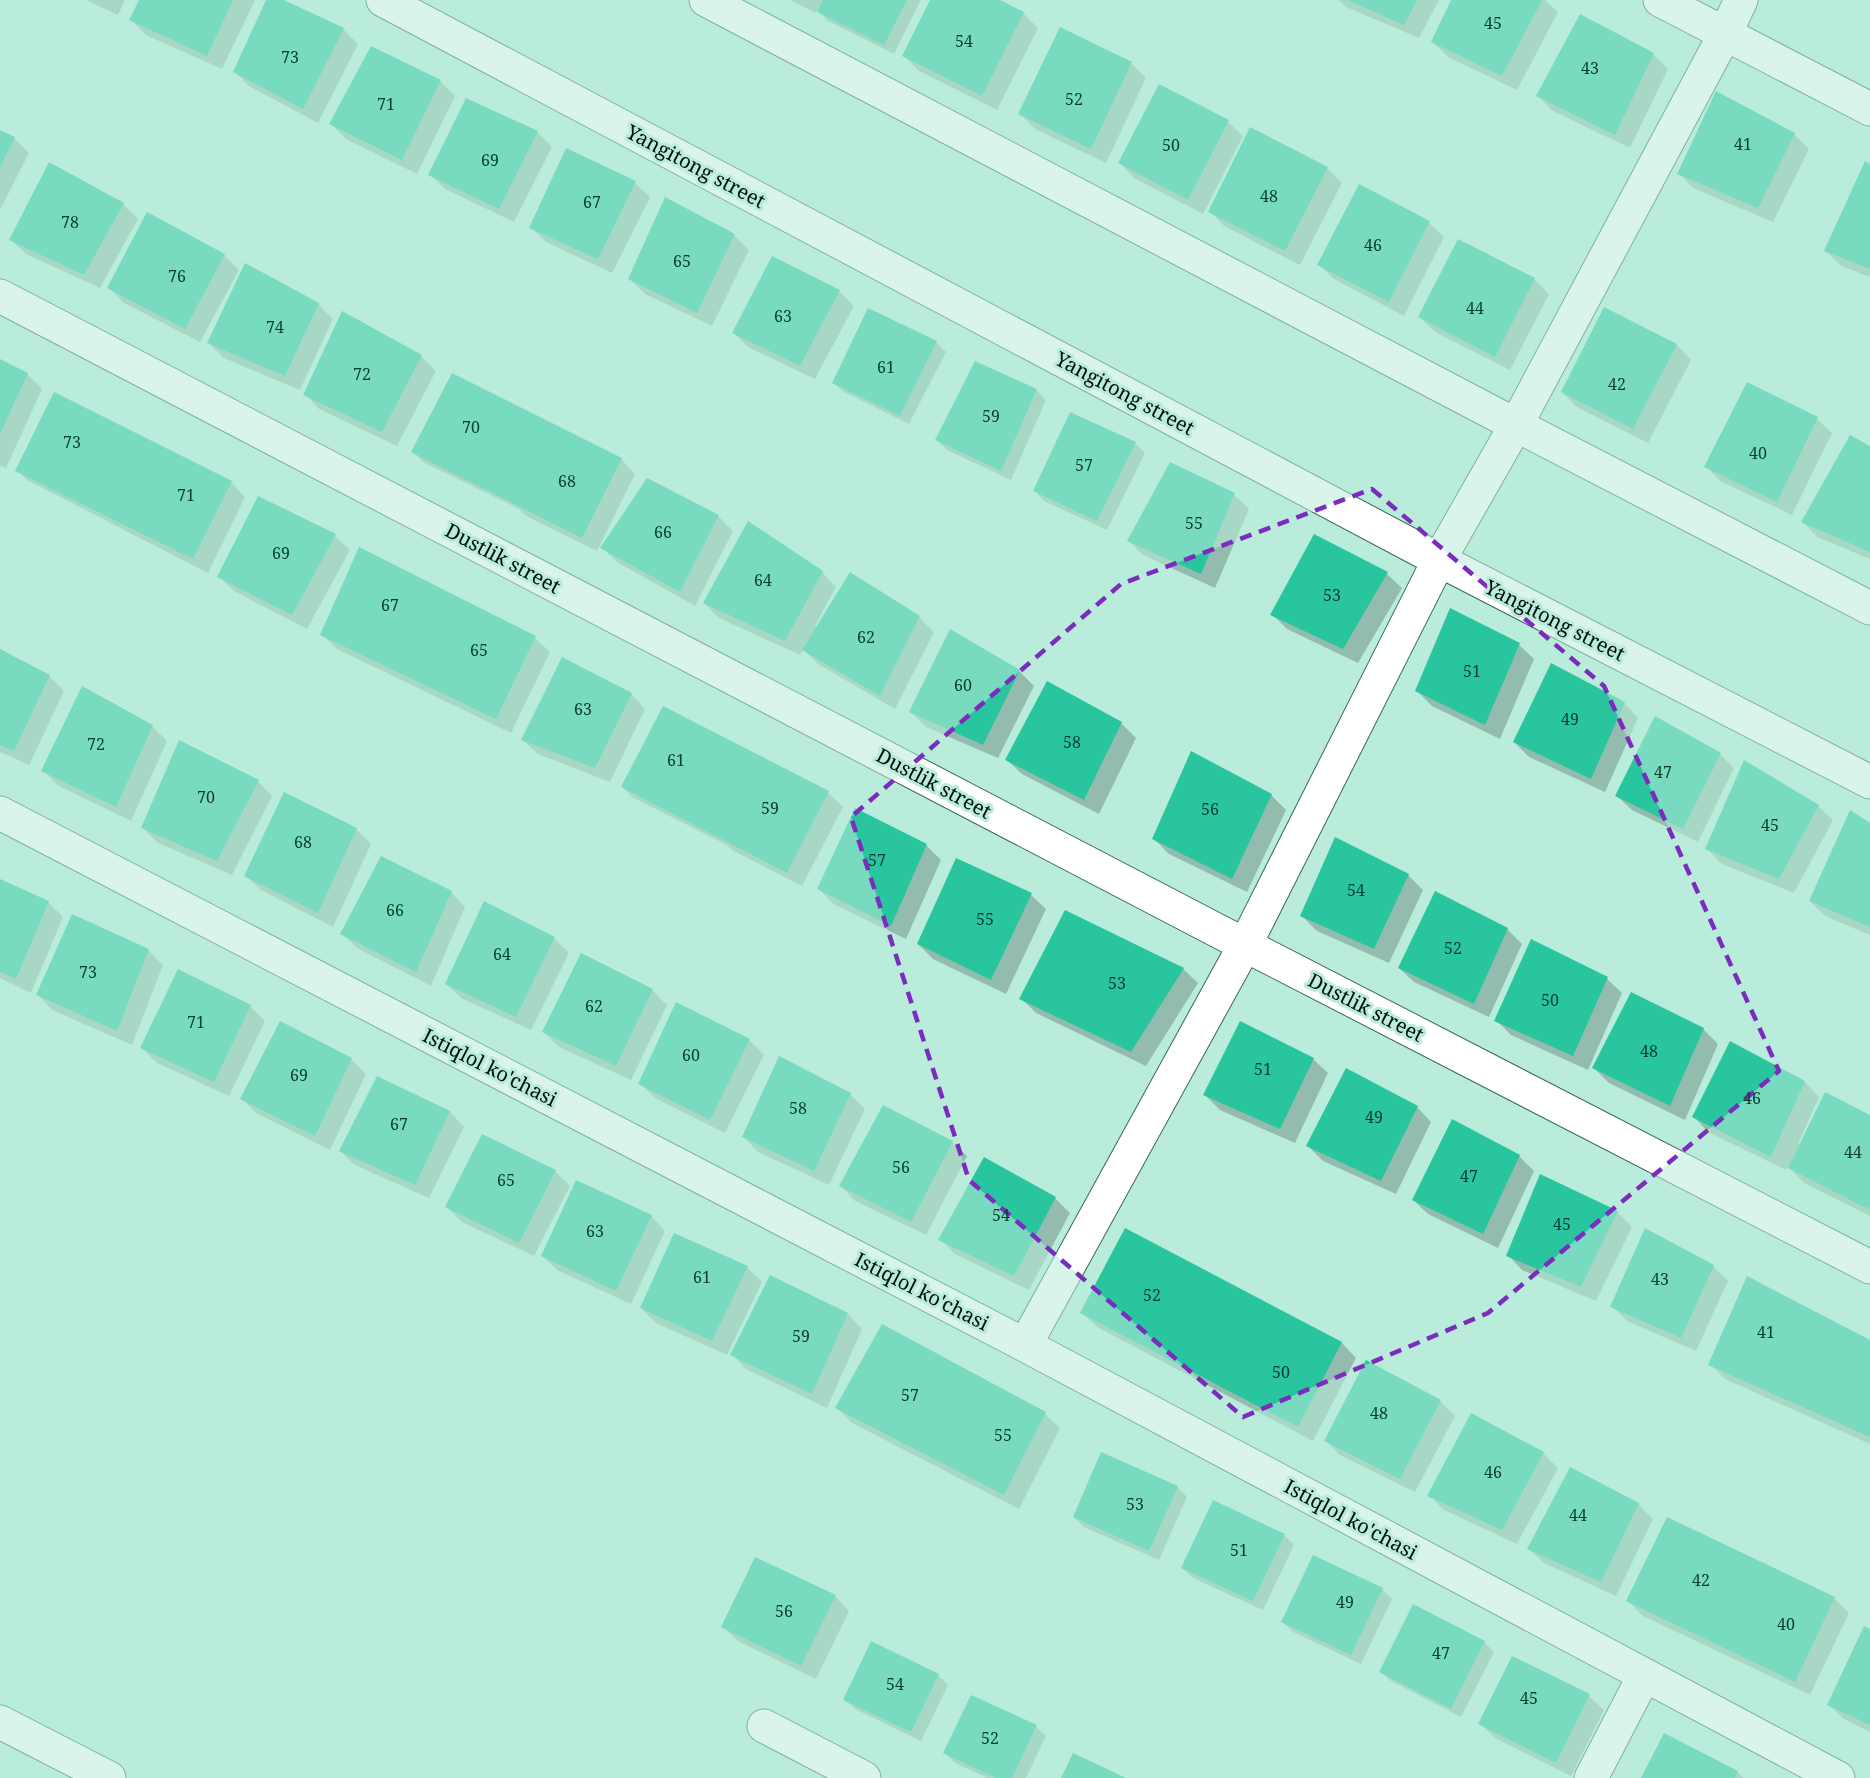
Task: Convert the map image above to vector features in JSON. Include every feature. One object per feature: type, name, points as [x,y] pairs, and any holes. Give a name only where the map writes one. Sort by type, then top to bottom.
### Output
[{"type":"street","name":"Yangitong street","points":[[383,0],[1439,560],[1870,782]]},
{"type":"street","points":[[706,0],[1870,608]]},
{"type":"street","points":[[1660,0],[1870,109]]},
{"type":"street","points":[[1025,1345],[1245,945],[1439,560],[1516,425],[1741,0]]},
{"type":"street","name":"Dustlik street","points":[[0,296],[1245,945],[1870,1267]]},
{"type":"street","name":"Istiqlol ko'chasi","points":[[0,813],[1025,1345],[1838,1778]]},
{"type":"street","points":[[1591,1778],[1644,1676]]},
{"type":"street","points":[[0,1722],[109,1778]]},
{"type":"street","points":[[764,1726],[864,1778]]},
{"type":"highlighted area","points":[[1372,489],[1604,686],[1779,1071],[1488,1313],[1243,1417],[969,1180],[851,817],[1121,584]]},
{"type":"building","points":[[139,0],[233,0],[207,56],[129,20]]},
{"type":"building","points":[[266,0],[284,0],[344,28],[303,109],[233,72]]},
{"type":"building","points":[[823,0],[907,0],[884,45],[817,12]]},
{"type":"building","points":[[930,0],[1000,0],[1024,12],[982,96],[902,56]]},
{"type":"building","points":[[1348,0],[1417,0],[1404,25]]},
{"type":"building","points":[[1451,0],[1542,0],[1502,76],[1431,42]]},
{"type":"building","points":[[1580,14],[1654,53],[1615,135],[1536,96]]},
{"type":"building","points":[[1060,27],[1132,62],[1091,149],[1018,114]]},
{"type":"building","points":[[371,46],[441,80],[402,160],[329,124]]},
{"type":"building","points":[[1159,84],[1229,120],[1188,200],[1118,163]]},
{"type":"building","points":[[1716,91],[1795,133],[1758,208],[1677,174]]},
{"type":"building","points":[[466,98],[538,131],[499,209],[428,175]]},
{"type":"building","points":[[1250,127],[1328,167],[1285,251],[1208,212]]},
{"type":"building","points":[[0,130],[15,137],[0,167]]},
{"type":"building","points":[[566,148],[636,181],[598,259],[529,228]]},
{"type":"building","points":[[1865,161],[1870,164],[1870,269],[1824,251]]},
{"type":"building","points":[[49,162],[124,203],[84,275],[9,240]]},
{"type":"building","points":[[1359,184],[1430,221],[1389,302],[1317,265]]},
{"type":"building","points":[[665,197],[735,234],[697,313],[628,279]]},
{"type":"building","points":[[147,212],[225,254],[185,329],[107,288]]},
{"type":"building","points":[[1458,239],[1535,278],[1495,357],[1418,317]]},
{"type":"building","points":[[772,256],[840,290],[800,366],[732,333]]},
{"type":"building","points":[[245,263],[319,303],[285,376],[207,343]]},
{"type":"building","points":[[1604,307],[1677,344],[1633,429],[1561,392]]},
{"type":"building","points":[[868,308],[937,341],[900,416],[832,383]]},
{"type":"building","points":[[342,311],[422,355],[382,432],[303,395]]},
{"type":"building","points":[[0,359],[28,373],[0,434]]},
{"type":"building","points":[[975,361],[1037,389],[1001,471],[935,440]]},
{"type":"building","points":[[452,373],[622,458],[582,538],[411,452]]},
{"type":"building","points":[[1747,382],[1818,417],[1777,502],[1704,467]]},
{"type":"building","points":[[54,392],[232,481],[193,559],[15,471]]},
{"type":"building","points":[[1070,412],[1136,442],[1097,521],[1033,491]]},
{"type":"building","points":[[1850,435],[1870,446],[1870,552],[1801,522]]},
{"type":"building","points":[[1170,462],[1235,493],[1201,574],[1127,541]]},
{"type":"building","points":[[647,478],[719,515],[680,592],[600,548]]},
{"type":"building","points":[[258,496],[336,534],[292,615],[217,577]]},
{"type":"building","points":[[748,521],[823,571],[785,641],[703,603]]},
{"type":"building","points":[[1314,534],[1388,572],[1343,649],[1270,615]]},
{"type":"building","points":[[359,547],[536,636],[496,719],[320,635]]},
{"type":"building","points":[[850,572],[920,616],[880,696],[802,650]]},
{"type":"building","points":[[1450,608],[1520,643],[1485,725],[1415,691]]},
{"type":"building","points":[[950,629],[1020,670],[983,745],[909,712]]},
{"type":"building","points":[[0,649],[50,675],[14,751],[0,745]]},
{"type":"building","points":[[562,657],[632,693],[595,768],[521,740]]},
{"type":"building","points":[[1551,663],[1625,702],[1591,779],[1513,742]]},
{"type":"building","points":[[1047,681],[1122,722],[1084,800],[1005,760]]},
{"type":"building","points":[[82,686],[153,725],[116,807],[41,771]]},
{"type":"building","points":[[663,706],[829,791],[787,873],[621,787]]},
{"type":"building","points":[[1655,716],[1721,753],[1683,829],[1615,796]]},
{"type":"building","points":[[179,740],[259,780],[217,861],[141,828]]},
{"type":"building","points":[[1191,751],[1272,794],[1232,879],[1152,839]]},
{"type":"building","points":[[1744,760],[1819,805],[1779,879],[1705,849]]},
{"type":"building","points":[[284,792],[357,828],[318,913],[244,876]]},
{"type":"building","points":[[855,808],[927,844],[891,926],[817,889]]},
{"type":"building","points":[[1850,810],[1870,823],[1870,927],[1809,901]]},
{"type":"building","points":[[1335,837],[1409,874],[1374,949],[1300,916]]},
{"type":"building","points":[[381,856],[452,891],[416,972],[340,934]]},
{"type":"building","points":[[956,858],[1032,893],[991,980],[917,944]]},
{"type":"building","points":[[0,879],[49,901],[16,979],[0,972]]},
{"type":"building","points":[[1435,891],[1508,928],[1474,1004],[1398,968]]},
{"type":"building","points":[[484,901],[555,937],[516,1017],[445,984]]},
{"type":"building","points":[[1065,910],[1184,968],[1131,1052],[1019,999]]},
{"type":"building","points":[[72,914],[149,949],[117,1031],[36,995]]},
{"type":"building","points":[[1531,939],[1608,977],[1573,1056],[1494,1021]]},
{"type":"building","points":[[581,953],[653,989],[616,1066],[542,1032]]},
{"type":"building","points":[[178,969],[251,1005],[214,1082],[140,1048]]},
{"type":"building","points":[[1631,992],[1704,1028],[1670,1106],[1592,1068]]},
{"type":"building","points":[[676,1002],[750,1039],[710,1120],[638,1084]]},
{"type":"building","points":[[280,1021],[352,1058],[315,1136],[240,1099]]},
{"type":"building","points":[[1240,1021],[1314,1058],[1280,1129],[1203,1095]]},
{"type":"building","points":[[1730,1041],[1805,1081],[1771,1157],[1692,1117]]},
{"type":"building","points":[[779,1056],[851,1093],[814,1171],[742,1137]]},
{"type":"building","points":[[1346,1068],[1418,1106],[1381,1181],[1306,1146]]},
{"type":"building","points":[[377,1076],[450,1111],[415,1185],[339,1151]]},
{"type":"building","points":[[1825,1092],[1870,1115],[1870,1206],[1868,1209],[1788,1168]]},
{"type":"building","points":[[883,1105],[953,1141],[911,1222],[839,1186]]},
{"type":"building","points":[[1452,1119],[1520,1155],[1483,1234],[1412,1200]]},
{"type":"building","points":[[482,1134],[556,1170],[519,1243],[445,1207]]},
{"type":"building","points":[[984,1157],[1056,1197],[1014,1276],[938,1240]]},
{"type":"building","points":[[1540,1174],[1618,1211],[1581,1287],[1506,1256]]},
{"type":"building","points":[[576,1180],[652,1215],[616,1291],[541,1256]]},
{"type":"building","points":[[1125,1228],[1342,1342],[1298,1427],[1080,1313]]},
{"type":"building","points":[[1645,1228],[1714,1265],[1681,1338],[1610,1307]]},
{"type":"building","points":[[674,1233],[748,1266],[712,1341],[640,1308]]},
{"type":"building","points":[[770,1275],[848,1313],[812,1394],[730,1355]]},
{"type":"building","points":[[1747,1276],[1870,1340],[1870,1437],[1708,1365]]},
{"type":"building","points":[[882,1324],[1046,1412],[1004,1495],[835,1408]]},
{"type":"building","points":[[1366,1360],[1441,1400],[1400,1479],[1324,1441]]},
{"type":"building","points":[[1471,1413],[1544,1452],[1502,1530],[1427,1496]]},
{"type":"building","points":[[1101,1452],[1178,1486],[1149,1551],[1073,1517]]},
{"type":"building","points":[[1570,1467],[1639,1503],[1601,1582],[1527,1549]]},
{"type":"building","points":[[1213,1500],[1285,1534],[1253,1601],[1181,1568]]},
{"type":"building","points":[[1667,1517],[1835,1597],[1795,1682],[1626,1601]]},
{"type":"building","points":[[1313,1555],[1383,1588],[1351,1655],[1281,1622]]},
{"type":"building","points":[[755,1557],[836,1595],[801,1666],[721,1627]]},
{"type":"building","points":[[1413,1604],[1485,1641],[1451,1709],[1379,1672]]},
{"type":"building","points":[[1864,1626],[1870,1629],[1870,1725],[1827,1705]]},
{"type":"building","points":[[871,1641],[939,1674],[911,1732],[843,1700]]},
{"type":"building","points":[[1512,1656],[1590,1694],[1556,1763],[1478,1724]]},
{"type":"building","points":[[971,1695],[1037,1725],[1012,1778],[996,1778],[943,1753]]},
{"type":"building","points":[[1664,1733],[1738,1771],[1735,1778],[1641,1778]]},
{"type":"building","points":[[1073,1753],[1126,1778],[1061,1778]]}]
